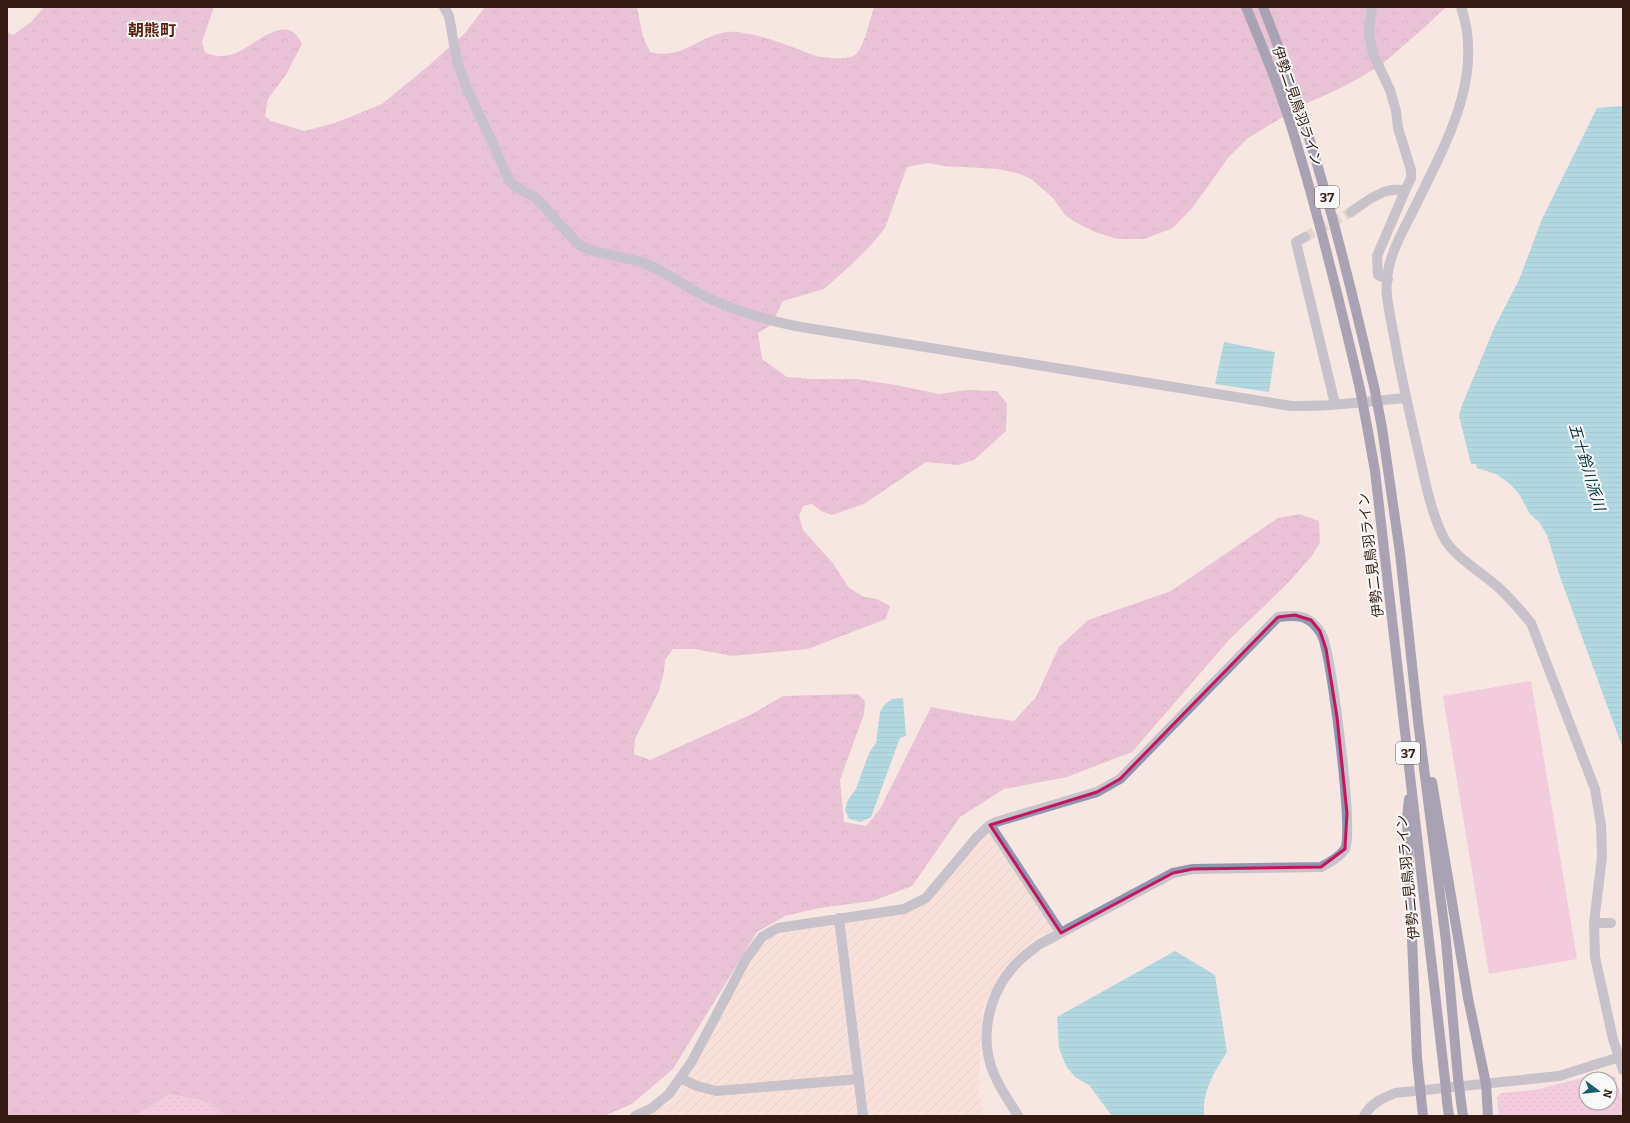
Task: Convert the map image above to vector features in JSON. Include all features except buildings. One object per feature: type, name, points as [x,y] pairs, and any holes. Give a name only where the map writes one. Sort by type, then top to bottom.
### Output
[{"type":"main road","name":"伊勢二見鳥羽ライン","points":[[1246,7],[1273,75],[1297,144],[1320,222],[1360,389],[1367,426],[1375,471],[1449,1116]]},
{"type":"main road","name":"伊勢二見鳥羽ライン","points":[[1263,7],[1307,126],[1332,213],[1354,298],[1382,428],[1400,553],[1418,721],[1446,941],[1458,1078],[1463,1116]]},
{"type":"main road","points":[[1270,7],[1287,69]]},
{"type":"main road","points":[[1418,721],[1429,765],[1470,1006],[1486,1084],[1488,1116]]},
{"type":"main road","points":[[1411,780],[1407,818],[1420,1090],[1423,1116]]},
{"type":"street","points":[[444,7],[449,16],[457,61],[467,89],[507,176],[512,184],[536,198],[579,245],[586,249],[642,262],[717,302],[788,325],[1291,406],[1322,407],[1335,404],[1406,398]]},
{"type":"street","points":[[1372,7],[1369,30],[1370,42],[1374,56],[1390,90],[1396,111],[1398,128],[1411,170],[1411,178],[1377,256],[1378,274],[1388,279]]},
{"type":"street","points":[[1460,7],[1466,25],[1468,55],[1467,73],[1462,100],[1451,129],[1397,244],[1389,267],[1387,295],[1388,306],[1406,398],[1432,506],[1445,539],[1457,552],[1500,588],[1531,623],[1595,789],[1601,825],[1602,857],[1594,923],[1595,957],[1613,1039],[1621,1057],[1623,1070]]},
{"type":"street","points":[[1351,212],[1374,196],[1383,192],[1389,190],[1405,191]]},
{"type":"street","points":[[1305,236],[1296,242],[1335,404]]},
{"type":"street","points":[[635,1116],[652,1108],[669,1094],[691,1063],[746,959],[762,937],[778,928],[904,909],[926,898],[977,837],[990,825],[1097,792],[1120,779],[1278,617],[1295,615],[1311,620],[1320,631],[1326,649],[1337,717],[1344,780],[1348,838],[1345,848],[1332,861],[1321,867],[1193,868],[1173,873],[1040,944],[1012,969],[1000,985],[992,1002],[988,1017],[987,1044],[991,1064],[998,1082],[1018,1116]]},
{"type":"street","points":[[990,825],[1061,933]]},
{"type":"street","points":[[839,918],[863,1116]]},
{"type":"street","points":[[1594,923],[1611,923]]},
{"type":"street","points":[[1364,1116],[1378,1100],[1395,1093],[1560,1076],[1621,1057]]},
{"type":"street","points":[[680,1078],[697,1086],[716,1091],[859,1079]]},
{"type":"highlighted area","points":[[1295,615],[1311,620],[1320,631],[1326,649],[1337,717],[1347,813],[1345,849],[1321,867],[1193,869],[1173,873],[1061,933],[990,825],[1097,792],[1120,779],[1278,617]]},
{"type":"shaded area","points":[[1531,681],[1577,959],[1489,974],[1443,696]]},
{"type":"shaded area","points":[[991,832],[1053,930],[1028,944],[999,975],[982,1010],[979,1095],[985,1116],[645,1116],[662,1108],[678,1094],[694,1070],[749,959],[760,946],[772,937],[788,929],[901,915],[924,905],[938,892],[977,842]]},
{"type":"shaded area","points":[[1578,1079],[1578,1111],[1618,1111],[1618,1086],[1623,1101],[1623,1116],[1499,1116],[1497,1097],[1501,1093],[1535,1090]]},
{"type":"shaded area","points":[[169,1094],[208,1102],[225,1116],[136,1116]]},
{"type":"green space","points":[[44,7],[214,7],[202,42],[205,52],[216,56],[236,53],[271,33],[280,30],[288,30],[296,34],[302,44],[287,73],[268,99],[265,116],[271,121],[304,131],[335,123],[382,104],[465,33],[485,7],[637,7],[643,37],[650,52],[662,54],[674,53],[715,35],[726,32],[737,32],[766,38],[812,55],[829,58],[848,58],[855,55],[861,46],[874,7],[1446,7],[1380,66],[1345,86],[1301,106],[1248,138],[1228,158],[1193,207],[1173,228],[1144,239],[1117,239],[1095,232],[1075,222],[1065,215],[1053,198],[1031,179],[1020,174],[998,169],[944,166],[928,163],[907,167],[885,228],[871,245],[824,289],[783,301],[771,325],[758,333],[762,359],[787,377],[813,379],[856,379],[896,385],[939,394],[967,390],[997,391],[1007,404],[1006,431],[974,460],[958,465],[926,462],[864,504],[832,515],[821,511],[812,504],[803,506],[799,516],[803,530],[832,562],[849,588],[864,597],[877,599],[890,606],[886,619],[808,649],[732,656],[695,649],[673,649],[665,660],[664,672],[659,691],[635,739],[634,754],[650,760],[752,714],[783,696],[858,694],[865,701],[864,714],[840,780],[844,822],[866,826],[880,809],[931,707],[1014,721],[1036,697],[1059,647],[1088,620],[1171,591],[1278,518],[1299,514],[1319,521],[1320,543],[1310,558],[1289,582],[1229,640],[1132,752],[1067,777],[1004,789],[960,817],[912,886],[873,901],[819,908],[785,916],[757,932],[673,1069],[632,1104],[604,1116],[225,1116],[208,1102],[169,1094],[136,1116],[7,1116],[7,32],[13,35],[31,22]]},
{"type":"water","name":"五十鈴川派川","points":[[1623,106],[1623,749],[1559,574],[1547,535],[1539,522],[1530,514],[1519,494],[1510,484],[1496,474],[1477,468],[1476,464],[1471,464],[1459,416],[1462,405],[1495,326],[1519,280],[1542,219],[1597,108]]},
{"type":"water","points":[[1224,342],[1275,352],[1269,392],[1215,384]]},
{"type":"water","points":[[903,698],[906,736],[900,738],[871,817],[861,822],[849,819],[845,810],[848,800],[856,789],[869,753],[876,743],[880,712],[884,705],[892,699]]},
{"type":"water","points":[[1175,951],[1215,975],[1227,1052],[1213,1075],[1207,1090],[1204,1116],[1112,1116],[1089,1085],[1075,1077],[1066,1066],[1059,1048],[1057,1017]]},
{"type":"tunnel","points":[[1305,237],[1351,212]]},
{"type":"district","name":"朝熊町","points":[[152,30]]}]
